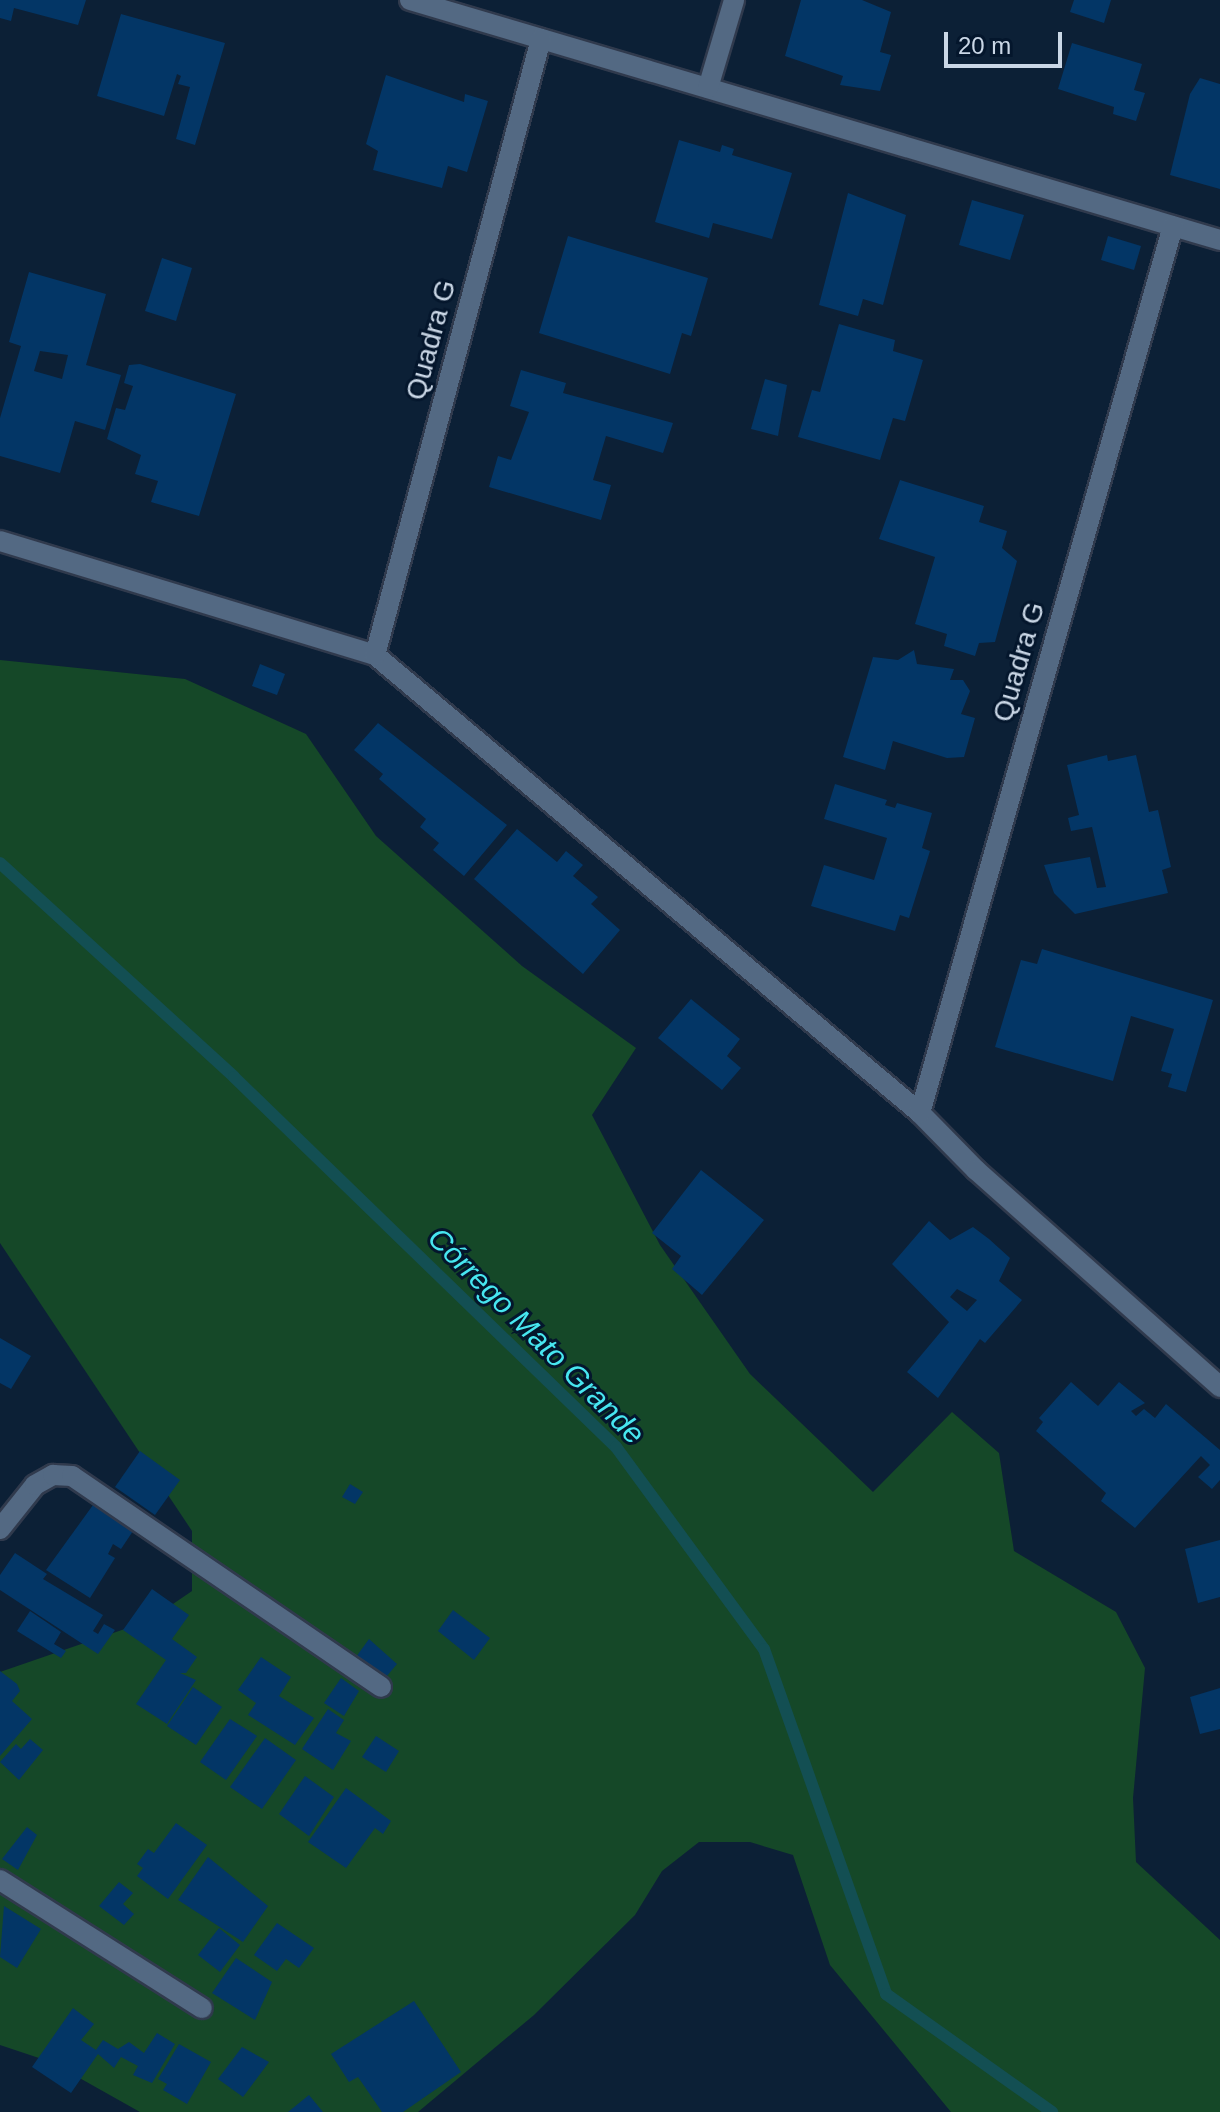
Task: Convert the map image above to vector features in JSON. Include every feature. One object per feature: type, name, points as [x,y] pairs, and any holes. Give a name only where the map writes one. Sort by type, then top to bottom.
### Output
[{"type":"street","points":[[410,0],[1220,240]]},
{"type":"street","points":[[708,88],[734,0]]},
{"type":"street","name":"Quadra G","points":[[375,655],[541,39]]},
{"type":"street","name":"Quadra G","points":[[920,1113],[1173,226]]},
{"type":"street","points":[[0,541],[375,655],[920,1113],[976,1170],[1220,1387]]},
{"type":"street","points":[[0,1529],[35,1485],[53,1475],[72,1476],[381,1687]]},
{"type":"street","points":[[0,1880],[202,2008]]},
{"type":"green space","points":[[0,660],[185,679],[306,734],[376,836],[522,966],[636,1048],[592,1115],[660,1245],[750,1374],[873,1492],[952,1412],[999,1453],[1014,1551],[1116,1612],[1145,1668],[1133,1798],[1136,1862],[1220,1940],[1220,2112],[951,2112],[830,1965],[793,1855],[750,1842],[699,1842],[662,1871],[635,1915],[534,2015],[418,2112],[140,2112],[51,2062],[0,2045],[0,1672],[148,1621],[192,1591],[192,1531],[0,1243]]},
{"type":"building","points":[[0,0],[86,0],[78,25],[14,8],[11,21],[0,18]]},
{"type":"building","points":[[801,0],[862,0],[891,12],[880,52],[891,55],[880,91],[840,85],[843,76],[785,56]]},
{"type":"building","points":[[1074,0],[1111,0],[1104,23],[1070,12]]},
{"type":"building","points":[[121,14],[225,43],[195,145],[176,139],[190,87],[178,84],[181,76],[177,74],[164,116],[97,96]]},
{"type":"building","points":[[1072,43],[1142,64],[1134,90],[1145,93],[1136,121],[1113,114],[1114,107],[1058,89]]},
{"type":"building","points":[[386,75],[464,102],[465,94],[488,101],[467,172],[448,166],[442,188],[373,170],[378,151],[366,144]]},
{"type":"building","points":[[1200,78],[1220,84],[1220,189],[1170,175],[1190,94]]},
{"type":"building","points":[[679,140],[720,152],[722,145],[734,149],[732,155],[792,173],[772,239],[713,223],[709,238],[655,222]]},
{"type":"building","points":[[848,193],[906,215],[883,305],[863,299],[858,316],[819,305]]},
{"type":"building","points":[[972,200],[1024,215],[1010,260],[959,245]]},
{"type":"building","points":[[568,236],[708,278],[691,336],[682,333],[670,374],[539,333]]},
{"type":"building","points":[[1108,236],[1141,246],[1134,270],[1101,260]]},
{"type":"building","points":[[162,258],[192,268],[176,321],[145,311]]},
{"type":"building","points":[[29,272],[106,294],[86,365],[121,375],[105,430],[75,421],[60,473],[0,456],[0,418],[21,346],[9,342]],"holes":[[[40,351],[68,355],[62,379],[34,371]]]},
{"type":"building","points":[[839,324],[895,340],[893,351],[923,360],[905,421],[893,418],[880,460],[798,437],[812,390],[820,392]]},
{"type":"building","points":[[140,364],[236,394],[199,516],[151,502],[158,481],[135,474],[141,455],[107,439],[116,408],[125,410],[133,386],[124,383],[129,365]]},
{"type":"building","points":[[521,370],[566,383],[563,393],[673,423],[663,453],[606,436],[593,480],[611,485],[601,520],[489,487],[498,456],[511,460],[529,412],[510,406]]},
{"type":"building","points":[[765,379],[787,385],[778,436],[751,429]]},
{"type":"building","points":[[900,480],[984,506],[979,522],[1007,531],[1002,548],[1017,561],[995,642],[979,643],[975,656],[944,646],[947,634],[915,624],[935,557],[879,539]]},
{"type":"building","points":[[914,650],[917,664],[954,669],[950,680],[963,680],[970,691],[961,714],[975,718],[964,757],[947,758],[893,741],[885,770],[843,757],[873,657],[898,660]]},
{"type":"building","points":[[260,664],[285,674],[277,695],[252,686]]},
{"type":"building","points":[[378,723],[507,825],[464,876],[433,850],[439,843],[420,827],[426,819],[379,779],[383,774],[354,750]]},
{"type":"building","points":[[1107,755],[1108,761],[1136,755],[1149,812],[1158,810],[1171,867],[1162,870],[1168,893],[1075,914],[1054,893],[1044,865],[1090,857],[1097,888],[1106,887],[1092,827],[1071,831],[1068,818],[1079,815],[1067,765]]},
{"type":"building","points":[[835,784],[887,800],[885,805],[895,808],[897,803],[932,813],[922,848],[930,851],[909,918],[900,915],[895,931],[811,906],[824,865],[874,880],[887,838],[824,819]]},
{"type":"building","points":[[517,829],[557,862],[566,851],[583,865],[573,876],[598,897],[591,904],[620,930],[583,974],[474,879]]},
{"type":"building","points":[[1042,949],[1213,1000],[1186,1092],[1168,1087],[1172,1074],[1161,1071],[1174,1029],[1131,1016],[1113,1081],[995,1047],[1021,960],[1037,964]]},
{"type":"building","points":[[691,999],[740,1039],[727,1056],[741,1068],[722,1090],[658,1038]]},
{"type":"building","points":[[701,1170],[764,1220],[702,1295],[672,1269],[681,1256],[652,1233]]},
{"type":"building","points":[[929,1221],[950,1240],[973,1227],[1010,1258],[999,1281],[1022,1300],[985,1343],[980,1339],[938,1398],[907,1372],[949,1322],[892,1264]],"holes":[[[957,1289],[977,1300],[967,1311],[950,1297]]]},
{"type":"building","points":[[0,1338],[31,1356],[11,1389],[0,1383]]},
{"type":"building","points":[[1071,1382],[1098,1406],[1119,1382],[1145,1403],[1131,1411],[1136,1416],[1144,1409],[1155,1418],[1166,1404],[1220,1450],[1220,1480],[1212,1489],[1198,1477],[1210,1465],[1201,1456],[1135,1528],[1101,1501],[1106,1493],[1036,1431],[1043,1422],[1039,1418]]},
{"type":"building","points":[[140,1451],[180,1480],[155,1515],[115,1487]]},
{"type":"building","points":[[350,1484],[363,1492],[355,1504],[342,1497]]},
{"type":"building","points":[[93,1505],[133,1531],[121,1549],[113,1544],[108,1554],[115,1558],[90,1598],[46,1570]]},
{"type":"building","points":[[1220,1540],[1220,1597],[1198,1603],[1185,1549]]},
{"type":"building","points":[[15,1553],[47,1574],[43,1579],[103,1615],[93,1631],[98,1634],[104,1624],[115,1630],[98,1654],[0,1590],[0,1575]]},
{"type":"building","points":[[152,1589],[189,1615],[172,1639],[197,1657],[186,1673],[180,1673],[196,1680],[167,1724],[136,1704],[166,1660],[123,1630]]},
{"type":"building","points":[[453,1610],[490,1638],[474,1660],[438,1631]]},
{"type":"building","points":[[30,1611],[61,1632],[54,1644],[66,1651],[61,1658],[17,1631]]},
{"type":"building","points":[[369,1639],[397,1664],[386,1677],[356,1657]]},
{"type":"building","points":[[261,1657],[291,1677],[279,1696],[314,1718],[295,1745],[248,1715],[256,1703],[238,1690]]},
{"type":"building","points":[[0,1671],[17,1684],[20,1691],[12,1701],[32,1719],[0,1756]]},
{"type":"building","points":[[341,1678],[359,1691],[344,1716],[324,1703]]},
{"type":"building","points":[[193,1687],[222,1707],[196,1745],[167,1726]]},
{"type":"building","points":[[1220,1688],[1220,1729],[1200,1734],[1190,1697]]},
{"type":"building","points":[[328,1709],[344,1720],[336,1733],[351,1741],[333,1770],[302,1749]]},
{"type":"building","points":[[230,1719],[257,1736],[226,1780],[200,1762]]},
{"type":"building","points":[[376,1736],[399,1751],[386,1772],[362,1757]]},
{"type":"building","points":[[265,1738],[296,1760],[262,1809],[230,1787]]},
{"type":"building","points":[[30,1739],[43,1750],[19,1780],[0,1762],[16,1744],[21,1749]]},
{"type":"building","points":[[305,1776],[334,1797],[309,1836],[279,1814]]},
{"type":"building","points":[[346,1788],[391,1821],[383,1834],[375,1828],[346,1868],[308,1842]]},
{"type":"building","points":[[176,1823],[207,1845],[168,1899],[137,1876],[143,1868],[137,1864],[148,1849],[154,1853]]},
{"type":"building","points":[[27,1827],[37,1835],[18,1870],[2,1859]]},
{"type":"building","points":[[208,1857],[268,1906],[243,1942],[178,1900]]},
{"type":"building","points":[[119,1882],[133,1893],[123,1904],[134,1914],[124,1925],[99,1906]]},
{"type":"building","points":[[4,1906],[41,1929],[17,1968],[0,1957]]},
{"type":"building","points":[[277,1923],[314,1948],[299,1968],[286,1959],[277,1971],[254,1955]]},
{"type":"building","points":[[219,1928],[240,1945],[220,1972],[198,1955]]},
{"type":"building","points":[[236,1958],[272,1982],[255,2020],[212,1993]]},
{"type":"building","points":[[414,2001],[461,2072],[403,2112],[382,2112],[358,2077],[349,2082],[331,2054]]},
{"type":"building","points":[[73,2008],[94,2024],[81,2040],[96,2050],[103,2040],[118,2049],[129,2042],[144,2053],[157,2033],[175,2044],[152,2083],[133,2075],[138,2066],[121,2057],[114,2068],[98,2054],[71,2093],[32,2067]]},
{"type":"building","points":[[179,2044],[211,2062],[187,2104],[163,2090],[167,2084],[158,2079]]},
{"type":"building","points":[[242,2047],[269,2062],[243,2097],[218,2079]]},
{"type":"building","points":[[309,2095],[323,2112],[288,2112]]},
{"type":"waterway","name":"Córrego Mato Grande","points":[[0,863],[234,1077],[616,1447],[764,1649],[886,1994],[1052,2112]]}]
